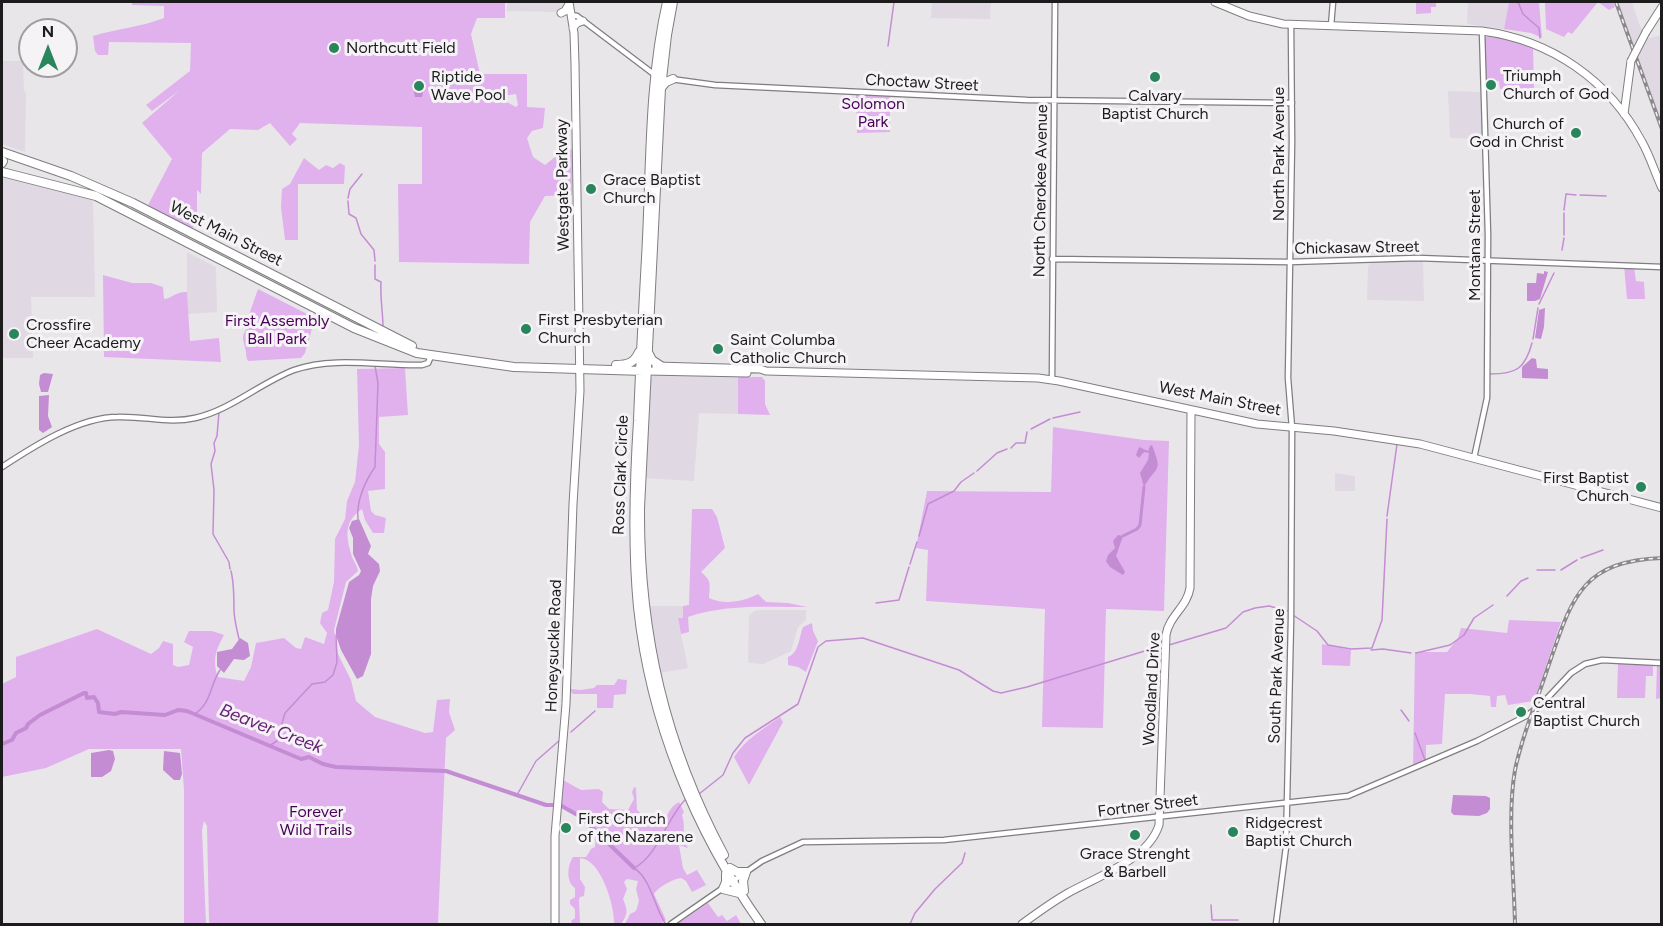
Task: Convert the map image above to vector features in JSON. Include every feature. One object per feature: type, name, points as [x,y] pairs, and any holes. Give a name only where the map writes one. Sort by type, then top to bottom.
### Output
[{"type":"highway","name":"Ross Clark Circle","points":[[667,2],[663,74],[666,82],[661,88],[655,149],[634,541],[638,610],[650,679],[680,770],[704,830],[761,924]]},
{"type":"highway","name":"Ross Clark Circle","points":[[655,149],[674,2]]},
{"type":"highway","points":[[647,69],[663,74]]},
{"type":"highway","name":"West Main Street","points":[[2,164],[22,159],[95,186],[193,234],[269,284],[337,320],[431,355],[463,361],[505,364],[513,362],[644,368]]},
{"type":"highway","name":"West Main Street","points":[[2,164],[36,180],[89,194],[183,240],[276,277],[349,314],[389,339]]},
{"type":"highway","points":[[36,180],[45,176],[46,167]]},
{"type":"highway","points":[[125,210],[137,212],[143,208]]},
{"type":"highway","points":[[137,216],[144,212],[152,213]]},
{"type":"highway","name":"Ross Clark Circle","points":[[645,351],[652,284],[646,264],[651,231]]},
{"type":"highway","points":[[183,240],[191,238],[193,234]]},
{"type":"highway","points":[[269,284],[274,283],[276,277]]},
{"type":"highway","points":[[337,320],[349,314]]},
{"type":"highway","points":[[645,351],[660,369],[643,383],[626,368],[645,351]]},
{"type":"highway","name":"Ross Clark Circle","points":[[680,770],[688,780],[728,869]]},
{"type":"highway","points":[[728,869],[746,872],[742,892],[723,889],[728,869]]},
{"type":"highway","name":"Ross Clark Circle","points":[[742,892],[767,924]]},
{"type":"main road","points":[[561,13],[569,2]]},
{"type":"main road","name":"Westgate Parkway","points":[[569,2],[575,64],[580,366]]},
{"type":"main road","points":[[1215,2],[1249,16],[1291,25],[1482,31],[1518,39],[1558,55],[1624,105],[1662,188]]},
{"type":"main road","points":[[1624,105],[1631,62],[1662,7]]},
{"type":"main road","points":[[573,28],[577,23],[583,21]]},
{"type":"main road","name":"Honeysuckle Road","points":[[555,924],[555,836],[566,704],[580,366]]},
{"type":"main road","name":"West Main Street","points":[[644,368],[703,373],[765,372],[1052,380],[1257,424],[1334,431],[1403,441],[1662,508]]},
{"type":"main road","points":[[1179,407],[1188,415],[1191,422]]},
{"type":"main road","name":"Woodland Drive","points":[[1148,846],[1157,832],[1160,817],[1166,635],[1170,623],[1187,598],[1190,588],[1191,410]]},
{"type":"main road","points":[[1191,422],[1194,416],[1204,413]]},
{"type":"main road","points":[[1022,924],[1049,904],[1133,858],[1148,846],[1156,844]]},
{"type":"street","name":"North Cherokee Avenue","points":[[1052,380],[1055,2]]},
{"type":"street","points":[[1331,26],[1332,2]]},
{"type":"street","points":[[571,15],[583,21],[647,69]]},
{"type":"street","name":"North Park Avenue","points":[[1291,25],[1288,378],[1292,428]]},
{"type":"street","name":"Montana Street","points":[[1474,458],[1486,402],[1488,261],[1482,31]]},
{"type":"street","name":"Choctaw Street","points":[[663,74],[715,85],[1054,100],[1292,103]]},
{"type":"street","name":"Chickasaw Street","points":[[1052,259],[1290,262],[1418,258],[1662,267]]},
{"type":"street","points":[[2,467],[66,431],[97,419],[117,417],[168,421],[193,419],[221,408],[278,377],[302,368],[335,364],[422,365],[428,363],[431,355]]},
{"type":"street","name":"South Park Avenue","points":[[1276,924],[1286,847],[1292,428]]},
{"type":"street","name":"Fortner Street","points":[[670,924],[768,858],[791,846],[807,842],[928,842],[1348,796],[1478,741],[1534,711],[1577,668],[1593,661],[1662,663]]},
{"type":"shaded area","points":[[507,2],[563,2],[564,9],[561,12],[507,11]]},
{"type":"shaded area","points":[[932,2],[991,2],[990,19],[931,18]]},
{"type":"shaded area","points":[[1468,2],[1509,2],[1504,29],[1467,24]]},
{"type":"shaded area","points":[[1615,2],[1632,2],[1639,24],[1648,38],[1659,36],[1661,38],[1661,132]]},
{"type":"shaded area","points":[[2,61],[18,61],[18,78],[24,78],[26,92],[25,152],[2,144]]},
{"type":"shaded area","name":"Riptide Wave Pool","points":[[412,82],[425,82],[422,97],[415,97]]},
{"type":"shaded area","points":[[1448,91],[1482,92],[1484,139],[1450,138]]},
{"type":"shaded area","points":[[2,177],[93,200],[95,297],[31,297],[33,358],[2,358]]},
{"type":"shaded area","points":[[187,252],[216,267],[217,312],[187,314]]},
{"type":"shaded area","points":[[1423,260],[1424,301],[1367,300],[1370,262]]},
{"type":"shaded area","points":[[1544,271],[1548,272],[1540,299],[1527,301],[1527,283],[1536,283],[1537,273],[1544,274]]},
{"type":"shaded area","points":[[1545,308],[1541,339],[1535,338],[1539,310]]},
{"type":"shaded area","points":[[1532,358],[1536,359],[1537,368],[1548,369],[1548,379],[1522,378],[1522,367]]},
{"type":"shaded area","points":[[53,374],[48,392],[41,392],[39,384],[40,375]]},
{"type":"shaded area","points":[[656,374],[739,375],[738,414],[699,413],[694,481],[644,478],[650,379]]},
{"type":"shaded area","points":[[49,395],[48,416],[52,427],[43,433],[39,430],[39,396]]},
{"type":"shaded area","points":[[1152,445],[1158,465],[1144,487],[1140,473],[1148,460],[1149,453],[1144,452],[1139,458],[1136,455],[1139,447],[1148,451]]},
{"type":"shaded area","points":[[1335,473],[1355,476],[1355,491],[1335,491]]},
{"type":"shaded area","points":[[359,519],[371,546],[368,554],[379,564],[380,571],[373,586],[371,599],[371,654],[363,676],[357,679],[341,650],[336,629],[349,582],[361,571],[353,554],[353,538],[349,528],[352,521]]},
{"type":"shaded area","points":[[1118,535],[1123,536],[1116,556],[1125,572],[1123,575],[1110,567],[1106,561],[1115,548],[1113,541]]},
{"type":"shaded area","points":[[647,606],[683,606],[684,618],[678,619],[688,668],[659,673]]},
{"type":"shaded area","points":[[806,610],[806,620],[798,627],[791,651],[763,664],[748,662],[749,616],[754,611]]},
{"type":"shaded area","points":[[240,638],[248,643],[250,656],[244,660],[234,659],[224,673],[217,666],[217,652],[232,649]]},
{"type":"shaded area","points":[[113,751],[115,759],[111,771],[102,777],[91,777],[91,753]]},
{"type":"shaded area","points":[[164,751],[180,753],[182,774],[180,780],[174,780],[163,770]]},
{"type":"shaded area","points":[[1453,795],[1486,796],[1490,798],[1490,809],[1479,816],[1454,815],[1451,812]]},
{"type":"green space","points":[[132,2],[505,2],[505,18],[477,18],[471,34],[480,74],[527,74],[527,107],[545,108],[543,128],[532,131],[527,138],[533,157],[545,165],[555,157],[567,156],[572,148],[572,195],[545,196],[530,222],[529,264],[399,262],[398,184],[422,184],[422,127],[300,123],[292,134],[297,139],[290,146],[270,123],[258,130],[230,129],[202,153],[201,194],[197,190],[197,215],[192,230],[147,207],[173,160],[142,123],[180,90],[152,111],[146,105],[190,71],[191,43],[109,42],[108,55],[98,55],[95,51],[93,36],[164,18],[164,6],[132,5]],"holes":[[[516,94],[518,105],[516,107],[501,99],[502,96]]]},
{"type":"green space","points":[[1416,2],[1436,2],[1436,7],[1431,7],[1431,13],[1416,14]]},
{"type":"green space","points":[[1509,2],[1539,2],[1542,38],[1531,33],[1504,29]]},
{"type":"green space","points":[[1545,2],[1598,2],[1572,34],[1568,32],[1564,37],[1546,29]]},
{"type":"green space","points":[[1598,2],[1613,2],[1615,7],[1609,10]]},
{"type":"green space","points":[[1489,35],[1533,47],[1534,92],[1500,89],[1499,81],[1485,81],[1484,39]]},
{"type":"green space","name":"Solomon Park","points":[[856,94],[890,95],[890,132],[857,133]]},
{"type":"green space","points":[[304,158],[319,170],[326,165],[333,168],[340,163],[345,166],[344,184],[298,184],[298,240],[285,240],[281,207],[282,189],[290,184]]},
{"type":"green space","points":[[1624,266],[1634,267],[1636,281],[1644,282],[1645,299],[1627,299]]},
{"type":"green space","points":[[103,275],[132,283],[151,283],[163,287],[164,299],[187,292],[190,341],[219,338],[221,362],[104,357]]},
{"type":"green space","name":"First Assembly Ball Park","points":[[258,289],[315,318],[305,353],[301,358],[248,361],[243,337]]},
{"type":"green space","name":"Forever Wild Trails","points":[[405,368],[408,415],[379,417],[379,444],[385,452],[385,489],[368,491],[371,511],[375,515],[386,518],[384,533],[373,533],[365,520],[362,509],[352,519],[348,530],[348,543],[358,571],[346,582],[334,630],[338,654],[351,680],[356,701],[375,717],[425,733],[433,732],[437,700],[450,699],[449,712],[455,730],[446,738],[438,924],[211,924],[209,922],[207,826],[204,821],[202,830],[206,924],[184,924],[184,790],[181,749],[89,749],[46,768],[2,777],[2,684],[16,677],[16,657],[97,629],[151,654],[159,648],[163,641],[173,644],[173,665],[178,667],[189,665],[193,647],[184,642],[189,631],[212,631],[224,635],[216,655],[215,665],[218,677],[244,681],[251,667],[256,643],[284,638],[296,648],[301,649],[305,637],[324,644],[327,633],[320,623],[322,613],[328,610],[334,582],[335,539],[345,519],[347,501],[355,482],[359,445],[357,369]]},
{"type":"green space","points":[[738,377],[762,377],[765,381],[765,404],[770,415],[738,414]]},
{"type":"green space","points":[[1053,427],[1144,440],[1169,441],[1164,611],[1106,609],[1103,728],[1042,727],[1045,609],[926,601],[928,550],[916,548],[927,491],[1051,492]]},
{"type":"green space","points":[[692,509],[712,509],[717,517],[725,548],[701,572],[709,583],[709,598],[734,602],[758,594],[766,602],[807,607],[747,607],[702,613],[688,617],[689,632],[681,634],[678,618],[683,618],[683,606],[689,605]]},
{"type":"green space","points":[[1509,620],[1561,622],[1534,701],[1508,705],[1505,695],[1497,696],[1496,707],[1491,707],[1490,696],[1445,694],[1442,744],[1426,745],[1426,760],[1413,767],[1415,652],[1447,652],[1458,638],[1461,628],[1507,633]]},
{"type":"green space","points":[[812,623],[818,641],[806,672],[788,665],[788,657],[797,648],[803,627]]},
{"type":"green space","points":[[1322,644],[1351,650],[1350,666],[1322,665]]},
{"type":"green space","points":[[1618,663],[1653,665],[1653,676],[1646,676],[1645,698],[1617,698]]},
{"type":"green space","points":[[1657,664],[1661,664],[1661,698],[1656,699]]},
{"type":"green space","points":[[618,679],[627,680],[626,694],[614,695],[613,708],[597,708],[597,694],[573,694],[571,692],[571,689],[580,690],[594,688],[597,685],[614,685]]},
{"type":"green space","points":[[780,717],[783,722],[749,785],[734,757],[749,740]]},
{"type":"green space","points":[[563,780],[581,790],[599,789],[603,792],[602,802],[609,809],[628,810],[634,799],[632,792],[634,787],[636,788],[637,810],[660,826],[671,808],[679,802],[684,812],[682,815],[684,836],[688,848],[679,845],[683,868],[687,875],[697,870],[706,885],[692,892],[686,881],[681,878],[670,882],[654,894],[666,920],[660,924],[625,924],[630,914],[636,911],[639,901],[636,889],[638,881],[627,879],[624,882],[627,889],[623,899],[626,915],[621,924],[614,924],[609,896],[600,875],[588,860],[580,858],[580,879],[585,887],[584,896],[579,900],[580,924],[572,923],[571,921],[575,918],[575,909],[570,904],[570,900],[575,897],[575,888],[568,874],[570,865],[573,857],[586,857],[595,847],[596,841],[591,827],[563,807],[561,796]]},
{"type":"green space","points":[[708,903],[718,917],[722,915],[727,921],[736,915],[741,924],[677,924]]},
{"type":"waterway","points":[[888,46],[894,2]]},
{"type":"waterway","points":[[1518,2],[1523,14],[1539,28],[1540,38]]},
{"type":"waterway","points":[[348,198],[350,189],[362,174]]},
{"type":"waterway","points":[[1564,210],[1566,194],[1576,195]]},
{"type":"waterway","points":[[1580,195],[1606,196]]},
{"type":"waterway","points":[[348,201],[349,214],[356,218],[361,234],[374,250],[375,261]]},
{"type":"waterway","points":[[1564,213],[1564,235]]},
{"type":"waterway","points":[[1562,250],[1564,238]]},
{"type":"waterway","points":[[375,265],[375,279],[381,282],[383,328]]},
{"type":"waterway","points":[[1539,304],[1554,273]]},
{"type":"waterway","points":[[1533,339],[1538,308]]},
{"type":"waterway","points":[[1490,374],[1507,373],[1518,368],[1526,359],[1532,343]]},
{"type":"waterway","points":[[358,519],[358,506],[362,492],[375,467],[378,383],[375,366]]},
{"type":"waterway","points":[[219,412],[217,436],[214,443],[215,451],[211,464],[214,490],[213,534],[229,562],[230,569]]},
{"type":"waterway","points":[[1053,418],[1080,412]]},
{"type":"waterway","points":[[1031,429],[1050,419]]},
{"type":"waterway","points":[[1011,448],[1016,443],[1025,443],[1027,432]]},
{"type":"waterway","points":[[1387,516],[1397,444]]},
{"type":"waterway","points":[[977,471],[997,453],[1007,449]]},
{"type":"waterway","points":[[919,536],[928,504],[954,491],[961,482],[974,473]]},
{"type":"waterway","points":[[1123,536],[1140,525],[1144,487]]},
{"type":"waterway","points":[[1293,615],[1317,631],[1328,645],[1351,649],[1372,648],[1382,620],[1387,519]]},
{"type":"waterway","points":[[910,564],[917,542]]},
{"type":"waterway","points":[[1581,558],[1603,550]]},
{"type":"waterway","points":[[1561,570],[1577,560]]},
{"type":"waterway","points":[[876,603],[899,600],[909,567]]},
{"type":"waterway","points":[[1537,570],[1555,570]]},
{"type":"waterway","points":[[231,571],[234,617],[239,639]]},
{"type":"waterway","points":[[1507,596],[1521,581],[1528,578]]},
{"type":"waterway","points":[[1416,653],[1450,645],[1464,635],[1474,618],[1493,605]]},
{"type":"waterway","points":[[1169,645],[1226,628],[1243,612],[1255,608],[1269,606],[1288,611]]},
{"type":"waterway","points":[[269,746],[277,741],[285,713],[312,684],[325,682],[333,675],[337,662],[336,635]]},
{"type":"waterway","points":[[699,794],[723,775],[733,753],[745,738],[798,704],[818,647],[826,641],[863,638],[959,670],[993,691],[1001,693],[1161,646]]},
{"type":"waterway","points":[[1371,650],[1383,649],[1411,653]]},
{"type":"waterway","points":[[195,714],[205,704],[220,670]]},
{"type":"waterway","name":"Beaver Creek","points":[[2,744],[12,740],[16,733],[26,728],[40,715],[86,693],[87,698],[94,697],[98,703],[99,712],[165,715],[178,710],[187,711],[301,759],[309,757],[336,767],[446,771],[546,805],[555,805]]},
{"type":"waterway","points":[[1401,710],[1409,721]]},
{"type":"waterway","points":[[571,732],[595,711]]},
{"type":"waterway","points":[[1415,733],[1425,760]]},
{"type":"waterway","points":[[517,795],[536,761],[560,740]]},
{"type":"waterway","points":[[665,923],[648,886],[634,868],[649,855],[685,800]]},
{"type":"waterway","name":"Beaver Creek","points":[[560,805],[581,817],[634,868]]},
{"type":"waterway","points":[[910,924],[915,913],[935,889],[962,863],[965,853]]},
{"type":"waterway","points":[[1211,905],[1212,920],[1238,920]]},
{"type":"railway","points":[[1616,2],[1662,129]]},
{"type":"railway","points":[[1515,924],[1511,826],[1515,770],[1525,732],[1563,624],[1582,590],[1595,577],[1612,567],[1634,561],[1662,558]]},
{"type":"place","name":"Northcutt Field","points":[[334,48]]},
{"type":"place","name":"Calvary Baptist Church","points":[[1155,77]]},
{"type":"place","name":"Triumph Church of God","points":[[1491,85]]},
{"type":"place","name":"Riptide Wave Pool","points":[[419,86]]},
{"type":"place","name":"Church of God in Christ","points":[[1576,133]]},
{"type":"place","name":"Grace Baptist Church","points":[[591,189]]},
{"type":"place","name":"First Presbyterian Church","points":[[526,329]]},
{"type":"place","name":"Crossfire Cheer Academy","points":[[14,334]]},
{"type":"place","name":"Saint Columba Catholic Church","points":[[718,349]]},
{"type":"place","name":"First Baptist Church","points":[[1641,487]]},
{"type":"place","name":"Central Baptist Church","points":[[1521,712]]},
{"type":"place","name":"First Church of the Nazarene","points":[[566,828]]},
{"type":"place","name":"Ridgecrest Baptist Church","points":[[1233,832]]},
{"type":"place","name":"Grace Strenght & Barbell","points":[[1135,835]]}]
